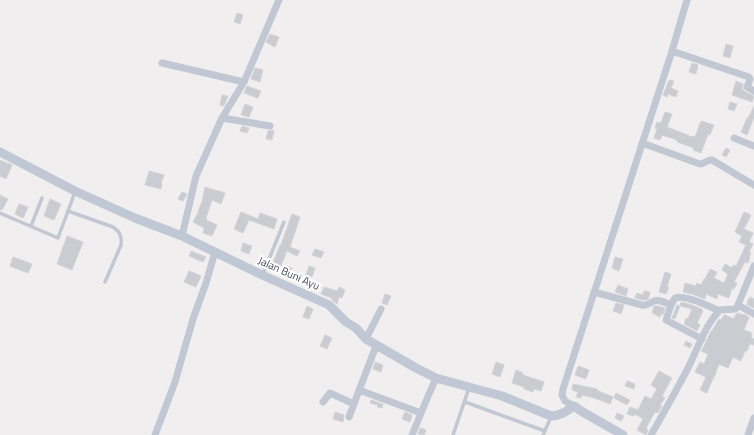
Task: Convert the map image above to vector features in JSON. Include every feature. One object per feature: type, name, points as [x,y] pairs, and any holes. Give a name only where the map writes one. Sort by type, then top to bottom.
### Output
[{"type":"main road","name":"Jalan Buni Ayu","points":[[0,152],[75,191],[135,218],[182,236],[262,275],[329,304],[346,322],[356,328],[366,339],[376,346],[436,378],[502,396],[551,416]]},
{"type":"main road","points":[[551,416],[558,415],[569,409],[581,411],[623,435]]},
{"type":"street","points":[[182,236],[196,176],[222,118],[244,82],[279,0]]},
{"type":"street","points":[[569,409],[563,398],[563,389],[672,51],[686,0]]},
{"type":"street","points":[[672,51],[749,77],[750,79],[747,87],[754,91]]},
{"type":"street","points":[[162,63],[244,82]]},
{"type":"street","points":[[222,118],[270,126]]},
{"type":"street","points":[[734,138],[754,146]]},
{"type":"street","points":[[642,143],[700,164],[712,160],[754,184]]},
{"type":"street","points":[[155,435],[175,382],[193,319],[215,252]]},
{"type":"street","points":[[702,339],[666,320],[675,298],[679,296],[698,301],[719,311],[735,309],[754,266]]},
{"type":"street","points":[[594,292],[647,306],[655,301],[671,305]]},
{"type":"street","points":[[738,305],[754,314]]},
{"type":"street","points":[[366,339],[381,309]]},
{"type":"street","points":[[651,435],[708,327],[719,311]]},
{"type":"street","points":[[349,417],[376,346]]},
{"type":"street","points":[[412,435],[436,378]]},
{"type":"street","points":[[359,390],[421,413]]},
{"type":"street","points":[[323,402],[330,393],[354,404]]},
{"type":"street","points":[[748,435],[754,418]]},
{"type":"lane","points":[[0,213],[58,238],[75,191]]},
{"type":"lane","points":[[31,226],[42,198]]},
{"type":"lane","points":[[68,211],[113,227],[119,232],[122,238],[121,245],[105,282]]},
{"type":"lane","points":[[262,275],[284,222]]},
{"type":"lane","points":[[453,435],[470,387]]},
{"type":"lane","points":[[465,402],[544,433],[551,416]]},
{"type":"building","points":[[237,13],[243,15],[240,24],[234,22]]},
{"type":"building","points":[[270,34],[279,37],[275,47],[266,42]]},
{"type":"building","points":[[726,44],[733,46],[730,58],[723,56]]},
{"type":"building","points":[[692,63],[698,65],[696,74],[689,72]]},
{"type":"building","points":[[255,68],[263,70],[260,82],[251,79]]},
{"type":"building","points":[[669,80],[674,81],[671,88],[678,91],[676,97],[668,94],[667,97],[663,95]]},
{"type":"building","points":[[736,81],[743,84],[742,88],[744,91],[754,96],[752,102],[732,95]]},
{"type":"building","points":[[247,86],[261,91],[258,98],[244,93]]},
{"type":"building","points":[[222,95],[228,96],[224,106],[220,105]]},
{"type":"building","points":[[730,102],[737,104],[734,111],[728,109]]},
{"type":"building","points":[[245,104],[253,107],[249,117],[241,115]]},
{"type":"building","points":[[754,106],[754,117],[747,135],[741,132]]},
{"type":"building","points":[[665,112],[672,114],[667,127],[690,136],[695,137],[701,121],[714,125],[710,135],[708,134],[701,153],[693,150],[694,148],[677,142],[677,140],[662,135],[660,140],[654,138],[657,129],[655,128],[657,122],[661,123]]},
{"type":"building","points":[[242,126],[249,128],[247,133],[240,131]]},
{"type":"building","points":[[268,131],[274,131],[272,140],[266,139]]},
{"type":"building","points":[[726,148],[730,150],[726,157],[722,155]]},
{"type":"building","points":[[0,160],[12,165],[6,179],[0,176]]},
{"type":"building","points":[[149,171],[164,175],[161,183],[161,189],[145,185]]},
{"type":"building","points":[[205,187],[225,193],[221,204],[212,200],[206,218],[206,220],[217,225],[212,236],[203,233],[204,228],[193,222],[199,211]]},
{"type":"building","points":[[182,192],[187,194],[183,201],[178,199]]},
{"type":"building","points":[[0,195],[8,199],[2,210],[0,210]]},
{"type":"building","points":[[50,199],[61,204],[54,220],[44,216]]},
{"type":"building","points":[[19,204],[28,207],[23,218],[15,214]]},
{"type":"building","points":[[241,212],[258,219],[260,213],[277,219],[274,229],[249,220],[243,233],[234,229]]},
{"type":"building","points":[[744,212],[751,215],[744,229],[753,233],[749,242],[753,244],[749,252],[751,253],[748,263],[745,262],[734,282],[737,283],[734,289],[732,288],[729,298],[718,294],[717,299],[706,294],[705,299],[683,292],[685,283],[696,286],[697,283],[701,285],[710,269],[717,272],[714,278],[724,283],[728,274],[722,270],[725,264],[732,268],[733,265],[736,266],[746,245],[739,242],[742,236],[735,232]]},
{"type":"building","points":[[292,214],[300,217],[290,247],[300,251],[297,256],[287,251],[280,268],[272,265]]},
{"type":"building","points":[[67,236],[83,242],[72,270],[57,264]]},
{"type":"building","points":[[243,243],[252,246],[249,254],[241,251]]},
{"type":"building","points":[[315,249],[324,252],[321,258],[312,255]]},
{"type":"building","points":[[191,251],[206,257],[203,262],[189,256]]},
{"type":"building","points":[[13,257],[32,264],[28,273],[10,266]]},
{"type":"building","points":[[615,257],[623,259],[619,271],[612,268]]},
{"type":"building","points":[[284,265],[292,268],[290,275],[281,272]]},
{"type":"building","points":[[309,266],[315,268],[312,277],[306,275]]},
{"type":"building","points":[[189,271],[201,276],[196,287],[184,282]]},
{"type":"building","points":[[665,272],[671,274],[667,287],[669,287],[666,294],[659,292]]},
{"type":"building","points":[[618,285],[628,289],[626,296],[615,292]]},
{"type":"building","points":[[324,287],[337,291],[339,287],[345,290],[342,298],[339,297],[337,304],[332,300],[332,298],[321,294]]},
{"type":"building","points":[[644,291],[650,292],[648,299],[644,300],[635,298],[637,293],[643,295]]},
{"type":"building","points":[[385,294],[391,296],[387,305],[382,303]]},
{"type":"building","points":[[750,297],[754,299],[754,308],[747,305]]},
{"type":"building","points":[[681,302],[702,309],[703,311],[697,323],[700,325],[697,331],[684,324],[692,309],[680,306]]},
{"type":"building","points":[[616,303],[624,305],[621,314],[613,311]]},
{"type":"building","points":[[677,305],[680,306],[675,319],[672,318]]},
{"type":"building","points":[[307,306],[313,309],[309,319],[303,317]]},
{"type":"building","points":[[654,306],[665,308],[663,315],[661,314],[660,317],[652,313]]},
{"type":"building","points":[[738,313],[749,317],[744,330],[752,333],[751,338],[754,339],[754,345],[750,344],[741,361],[733,357],[728,368],[719,364],[707,393],[700,390],[706,377],[695,372],[700,362],[704,364],[708,354],[701,351],[719,319],[721,320],[725,315],[734,319]]},
{"type":"building","points":[[325,335],[332,338],[327,349],[320,346]]},
{"type":"building","points":[[686,341],[692,344],[690,348],[684,345]]},
{"type":"building","points":[[375,362],[383,365],[381,372],[373,369]]},
{"type":"building","points":[[496,362],[504,365],[500,377],[492,374]]},
{"type":"building","points":[[578,366],[589,370],[586,379],[575,375]]},
{"type":"building","points":[[516,370],[523,373],[523,375],[544,382],[541,391],[534,389],[533,392],[512,383]]},
{"type":"building","points":[[659,371],[672,378],[662,396],[665,398],[660,405],[662,406],[658,413],[655,412],[646,428],[648,430],[646,435],[637,430],[643,419],[635,414],[634,416],[627,414],[630,407],[638,410],[645,396],[651,399],[657,389],[651,385]]},
{"type":"building","points":[[627,381],[635,384],[634,389],[625,386]]},
{"type":"building","points":[[573,384],[597,389],[613,397],[610,404],[582,395],[581,398],[576,397],[578,392],[572,390]]},
{"type":"building","points":[[616,393],[630,400],[627,405],[614,398]]},
{"type":"building","points":[[371,400],[383,404],[382,408],[377,407],[378,405],[370,403]]},
{"type":"building","points":[[335,412],[344,415],[343,422],[333,419]]},
{"type":"building","points":[[405,412],[412,415],[410,422],[402,419]]},
{"type":"building","points":[[617,413],[624,416],[621,421],[615,418]]},
{"type":"building","points":[[420,428],[426,430],[424,435],[418,434]]}]
